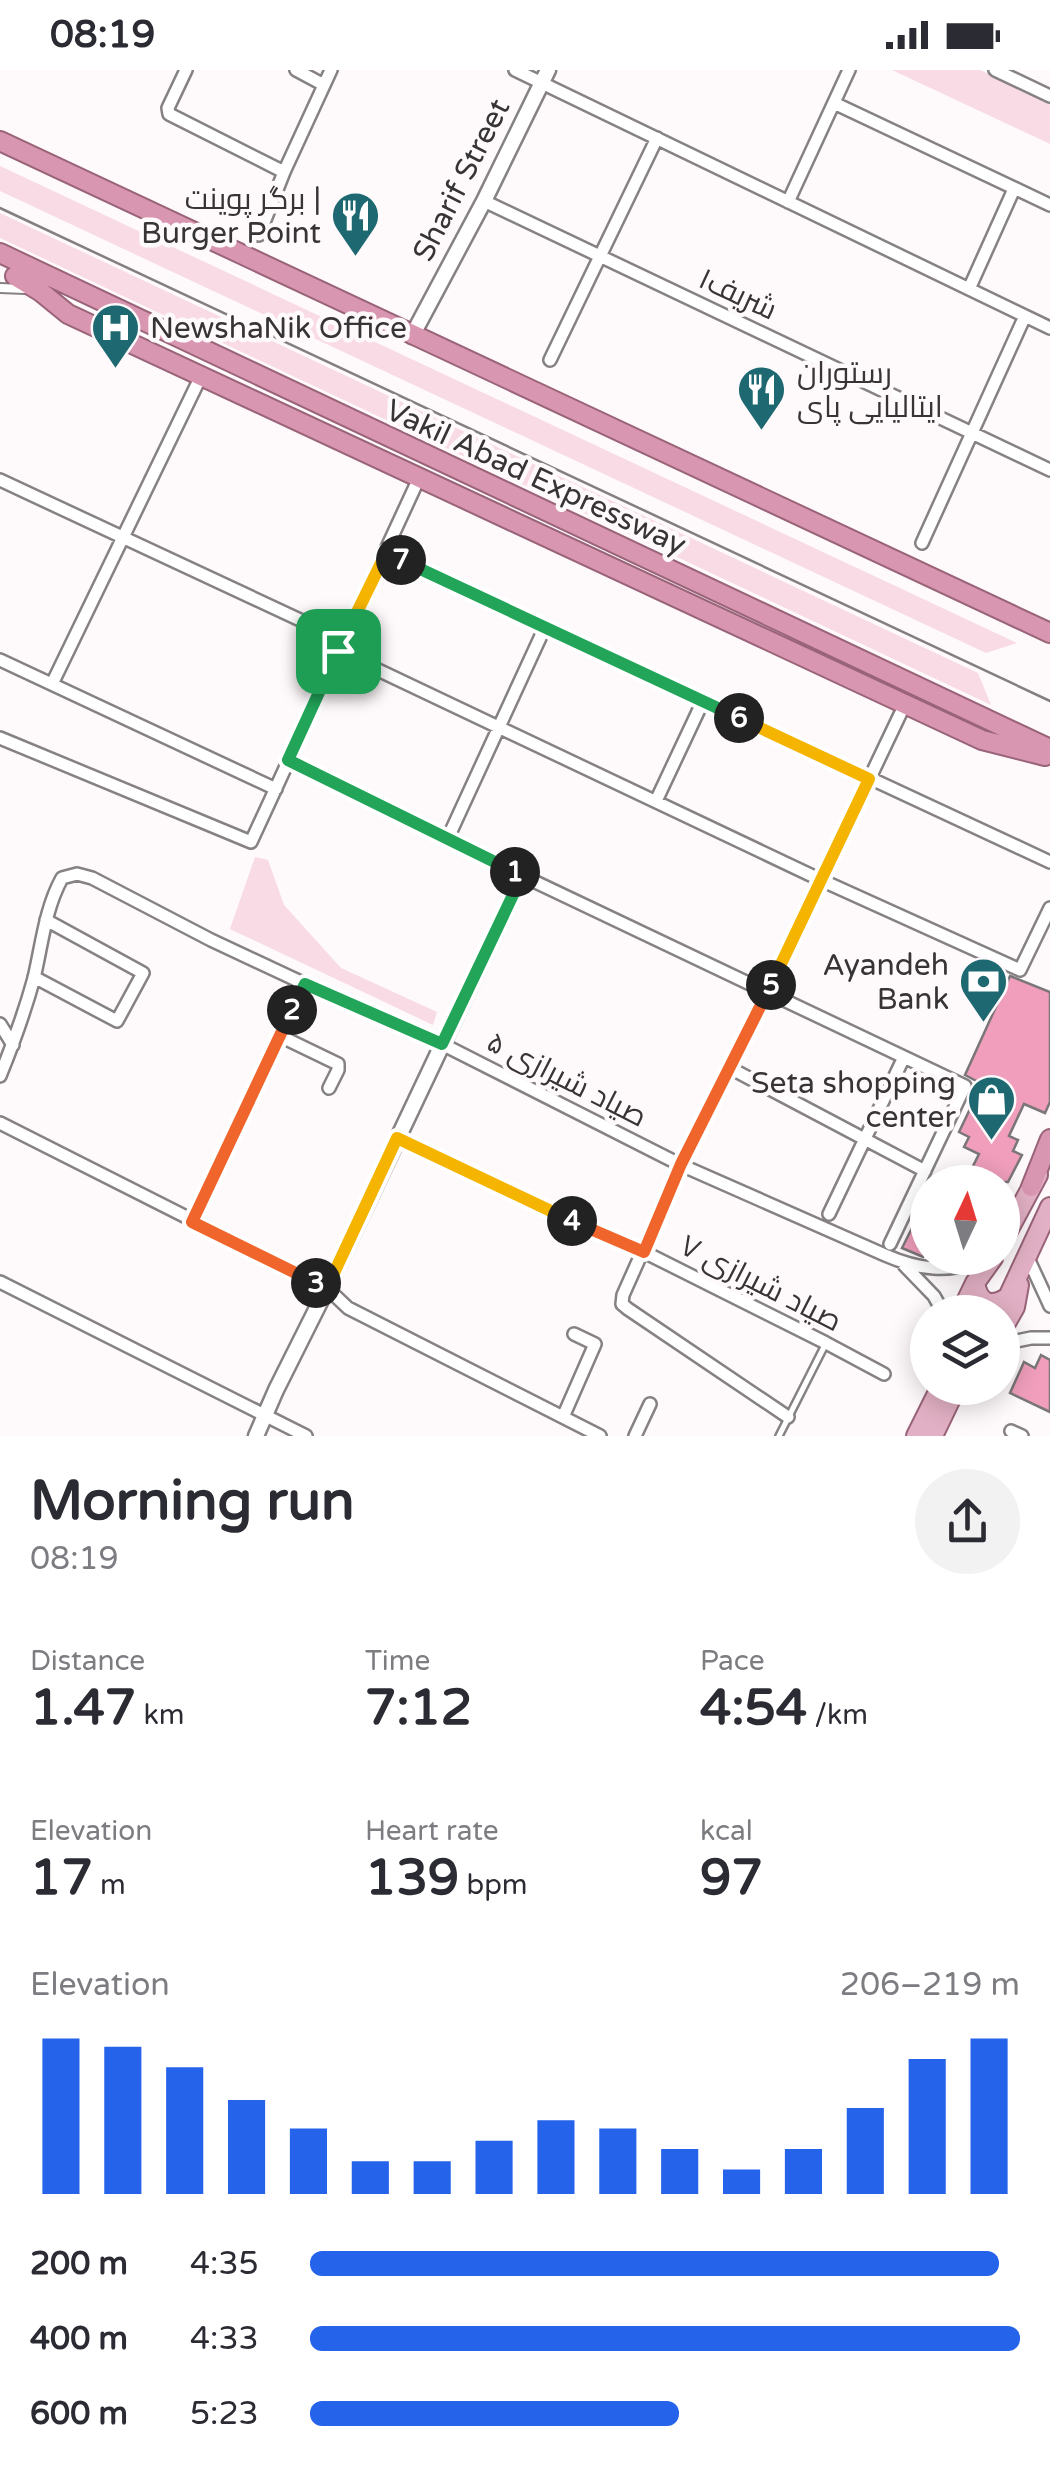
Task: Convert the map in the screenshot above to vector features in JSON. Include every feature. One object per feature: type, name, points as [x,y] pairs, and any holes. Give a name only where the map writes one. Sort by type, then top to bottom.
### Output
[{"type":"highway","points":[[0,141],[1050,633]]},
{"type":"highway","name":"Vakil Abad Expressway","points":[[0,253],[1050,749]]},
{"type":"highway","points":[[15,276],[68,314],[982,740],[1050,757]]},
{"type":"highway","points":[[360,424],[386,460]]},
{"type":"highway","points":[[1031,1188],[1050,1139]]},
{"type":"main road","points":[[1020,1208],[1050,1153]]},
{"type":"main road","points":[[975,1283],[978,1295],[986,1303],[998,1304],[1008,1297],[1050,1207]]},
{"type":"main road","points":[[1017,1295],[1024,1263]]},
{"type":"main road","points":[[969,1295],[980,1275]]},
{"type":"main road","points":[[916,1436],[932,1405]]},
{"type":"main road","points":[[933,1436],[948,1405]]},
{"type":"street","points":[[186,70],[168,114],[284,172]]},
{"type":"street","points":[[296,70],[324,84]]},
{"type":"street","points":[[259,236],[331,70]]},
{"type":"street","points":[[514,70],[544,76],[656,138],[1050,328]]},
{"type":"street","points":[[788,202],[849,70]]},
{"type":"street","points":[[995,70],[1050,96]]},
{"type":"street","name":"Sharif Street","points":[[412,336],[484,202],[544,76]]},
{"type":"street","points":[[834,102],[1050,205]]},
{"type":"street","points":[[550,360],[656,138]]},
{"type":"street","points":[[969,289],[1014,188]]},
{"type":"street","name":"شریف١","points":[[484,202],[1050,470]]},
{"type":"street","points":[[0,288],[41,292],[116,328]]},
{"type":"street","points":[[922,544],[1025,316]]},
{"type":"street","points":[[52,684],[202,374]]},
{"type":"street","points":[[0,738],[252,842],[420,476]]},
{"type":"street","points":[[0,480],[122,536],[499,727],[1020,970],[1050,908]]},
{"type":"street","points":[[386,553],[1050,862]]},
{"type":"street","points":[[447,840],[546,627]]},
{"type":"street","points":[[0,660],[276,788]]},
{"type":"street","points":[[656,801],[703,701]]},
{"type":"street","points":[[788,1418],[622,1304],[623,1294],[681,1164],[905,704]]},
{"type":"street","points":[[288,760],[447,840],[965,1086],[928,1165]]},
{"type":"street","name":"صیاد شیرازی ۵","points":[[46,920],[62,878],[76,874],[92,878],[211,940],[442,1044],[681,1164],[910,1264]]},
{"type":"street","points":[[256,1436],[522,876]]},
{"type":"street","points":[[0,1076],[34,977],[46,920],[142,973],[117,1021],[34,977]]},
{"type":"street","points":[[192,1222],[305,984]]},
{"type":"street","points":[[0,1024],[13,1045]]},
{"type":"street","points":[[280,1036],[338,1064],[329,1088]]},
{"type":"street","points":[[829,1214],[904,1057]]},
{"type":"street","points":[[730,1068],[914,1165]]},
{"type":"street","points":[[0,1123],[327,1288],[348,1308],[600,1436]]},
{"type":"street","name":"صیاد شیرازی ۷","points":[[397,1138],[644,1252],[884,1374]]},
{"type":"street","points":[[890,1244],[910,1202]]},
{"type":"street","name":"صیاد شیرازی ۵","points":[[901,1262],[931,1295]]},
{"type":"street","points":[[1024,1263],[1050,1306]]},
{"type":"street","points":[[0,1282],[306,1436]]},
{"type":"street","points":[[564,1417],[595,1344],[574,1334]]},
{"type":"street","points":[[1020,1340],[1050,1338]]},
{"type":"street","points":[[636,1436],[650,1404]]},
{"type":"lane","points":[[779,1436],[826,1342]]},
{"type":"shaded area","points":[[892,70],[980,70],[1050,103],[1050,144]]},
{"type":"shaded area","points":[[0,166],[1017,643],[986,653],[0,191]]},
{"type":"shaded area","points":[[0,213],[978,673],[991,705],[0,238]]},
{"type":"shaded area","points":[[255,857],[268,860],[284,905],[341,968],[437,1012],[433,1025],[230,929]]},
{"type":"building","points":[[1010,976],[1050,992],[1050,1102],[1045,1113],[1024,1104],[1009,1136],[1018,1140],[1013,1151],[1022,1155],[1017,1165],[974,1165],[979,1154],[964,1147],[969,1137],[959,1132],[982,1084],[965,1075]]},
{"type":"building","points":[[910,1232],[910,1251],[902,1248]]},
{"type":"building","points":[[1041,1355],[1050,1360],[1050,1412],[1020,1398],[1024,1362],[1035,1368]]},
{"type":"tram line","points":[[0,208],[1050,701]]},
{"type":"place","name":"برگر پوینت | Burger Point","points":[[356,258]]},
{"type":"place","name":"NewshaNik Office","points":[[115,370]]},
{"type":"place","name":"رستوران ایتالیایی پای","points":[[762,432]]},
{"type":"place","name":"Ayandeh Bank","points":[[984,1024]]},
{"type":"place","name":"Seta shopping center","points":[[991,1142]]},
{"type":"route","points":[[386,553],[869,779],[681,1164],[644,1252],[397,1138],[327,1288],[192,1222],[305,984],[442,1044],[522,876],[288,760],[338,651],[386,553]]}]
